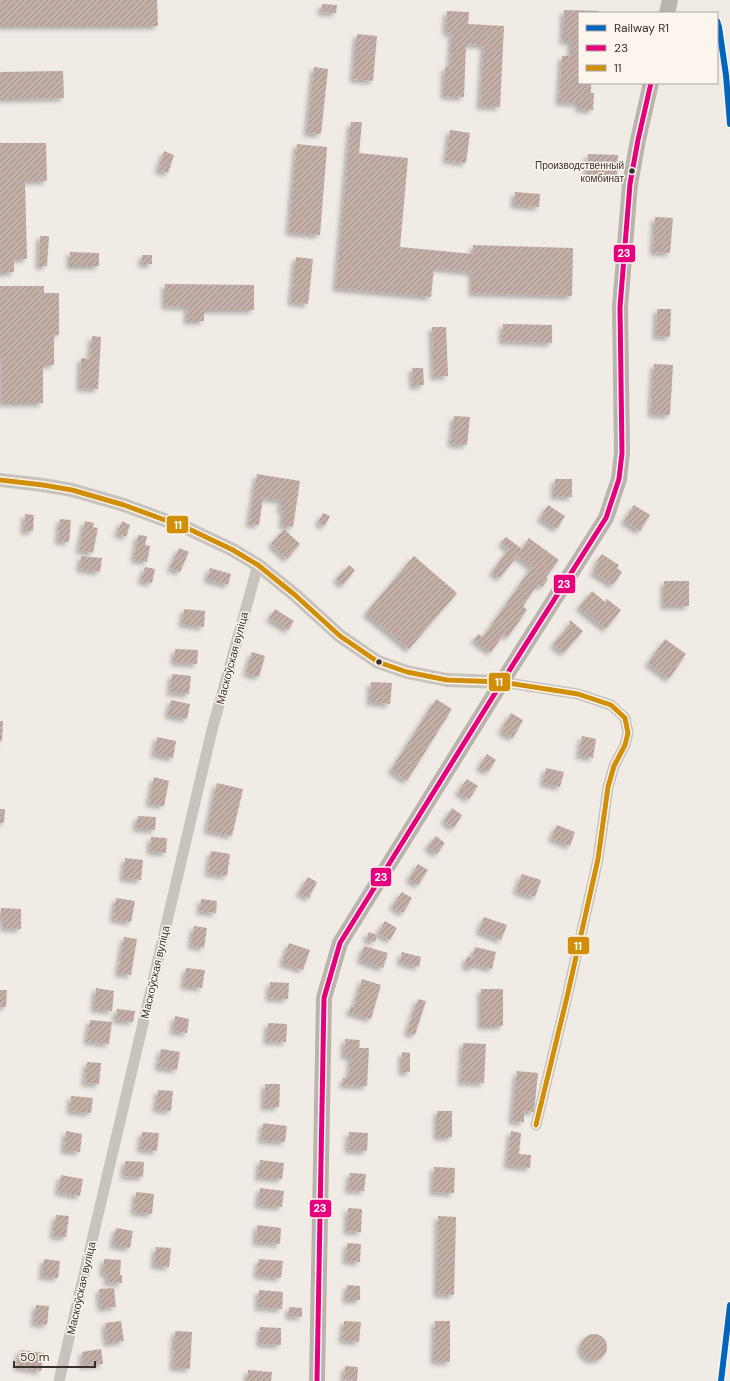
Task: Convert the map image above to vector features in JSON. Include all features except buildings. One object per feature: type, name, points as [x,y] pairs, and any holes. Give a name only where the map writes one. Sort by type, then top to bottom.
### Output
[{"type":"main road","points":[[667,12],[670,0]]},
{"type":"main road","points":[[317,1381],[324,998],[340,944],[502,682],[606,518],[619,479],[622,453],[620,307],[630,184],[651,84]]},
{"type":"street","points":[[0,480],[72,490],[124,504],[189,529],[233,550],[258,565],[295,595],[340,636],[378,662],[407,672],[447,680],[502,682],[578,694],[611,705],[625,718],[628,733],[625,745],[614,766],[608,787],[598,859],[536,1125]]},
{"type":"street","name":"Маскоўская вуліца","points":[[59,1381],[212,730],[258,565]]},
{"type":"rail line","name":"R1","points":[[718,24],[726,75],[730,124]]},
{"type":"rail line","name":"R1","points":[[721,1381],[730,1305]]},
{"type":"transit line","name":"23","points":[[317,1381],[324,998],[340,943],[606,518],[619,479],[622,453],[620,307],[630,184],[651,84]]},
{"type":"transit line","name":"11","points":[[0,480],[72,490],[124,505],[189,529],[233,550],[258,565],[295,595],[340,636],[378,662],[407,672],[447,680],[502,682],[578,694],[611,705],[625,718],[628,733],[625,745],[614,766],[608,787],[598,859],[536,1125]]},
{"type":"place","name":"Производственный комбинат","points":[[632,171]]}]
